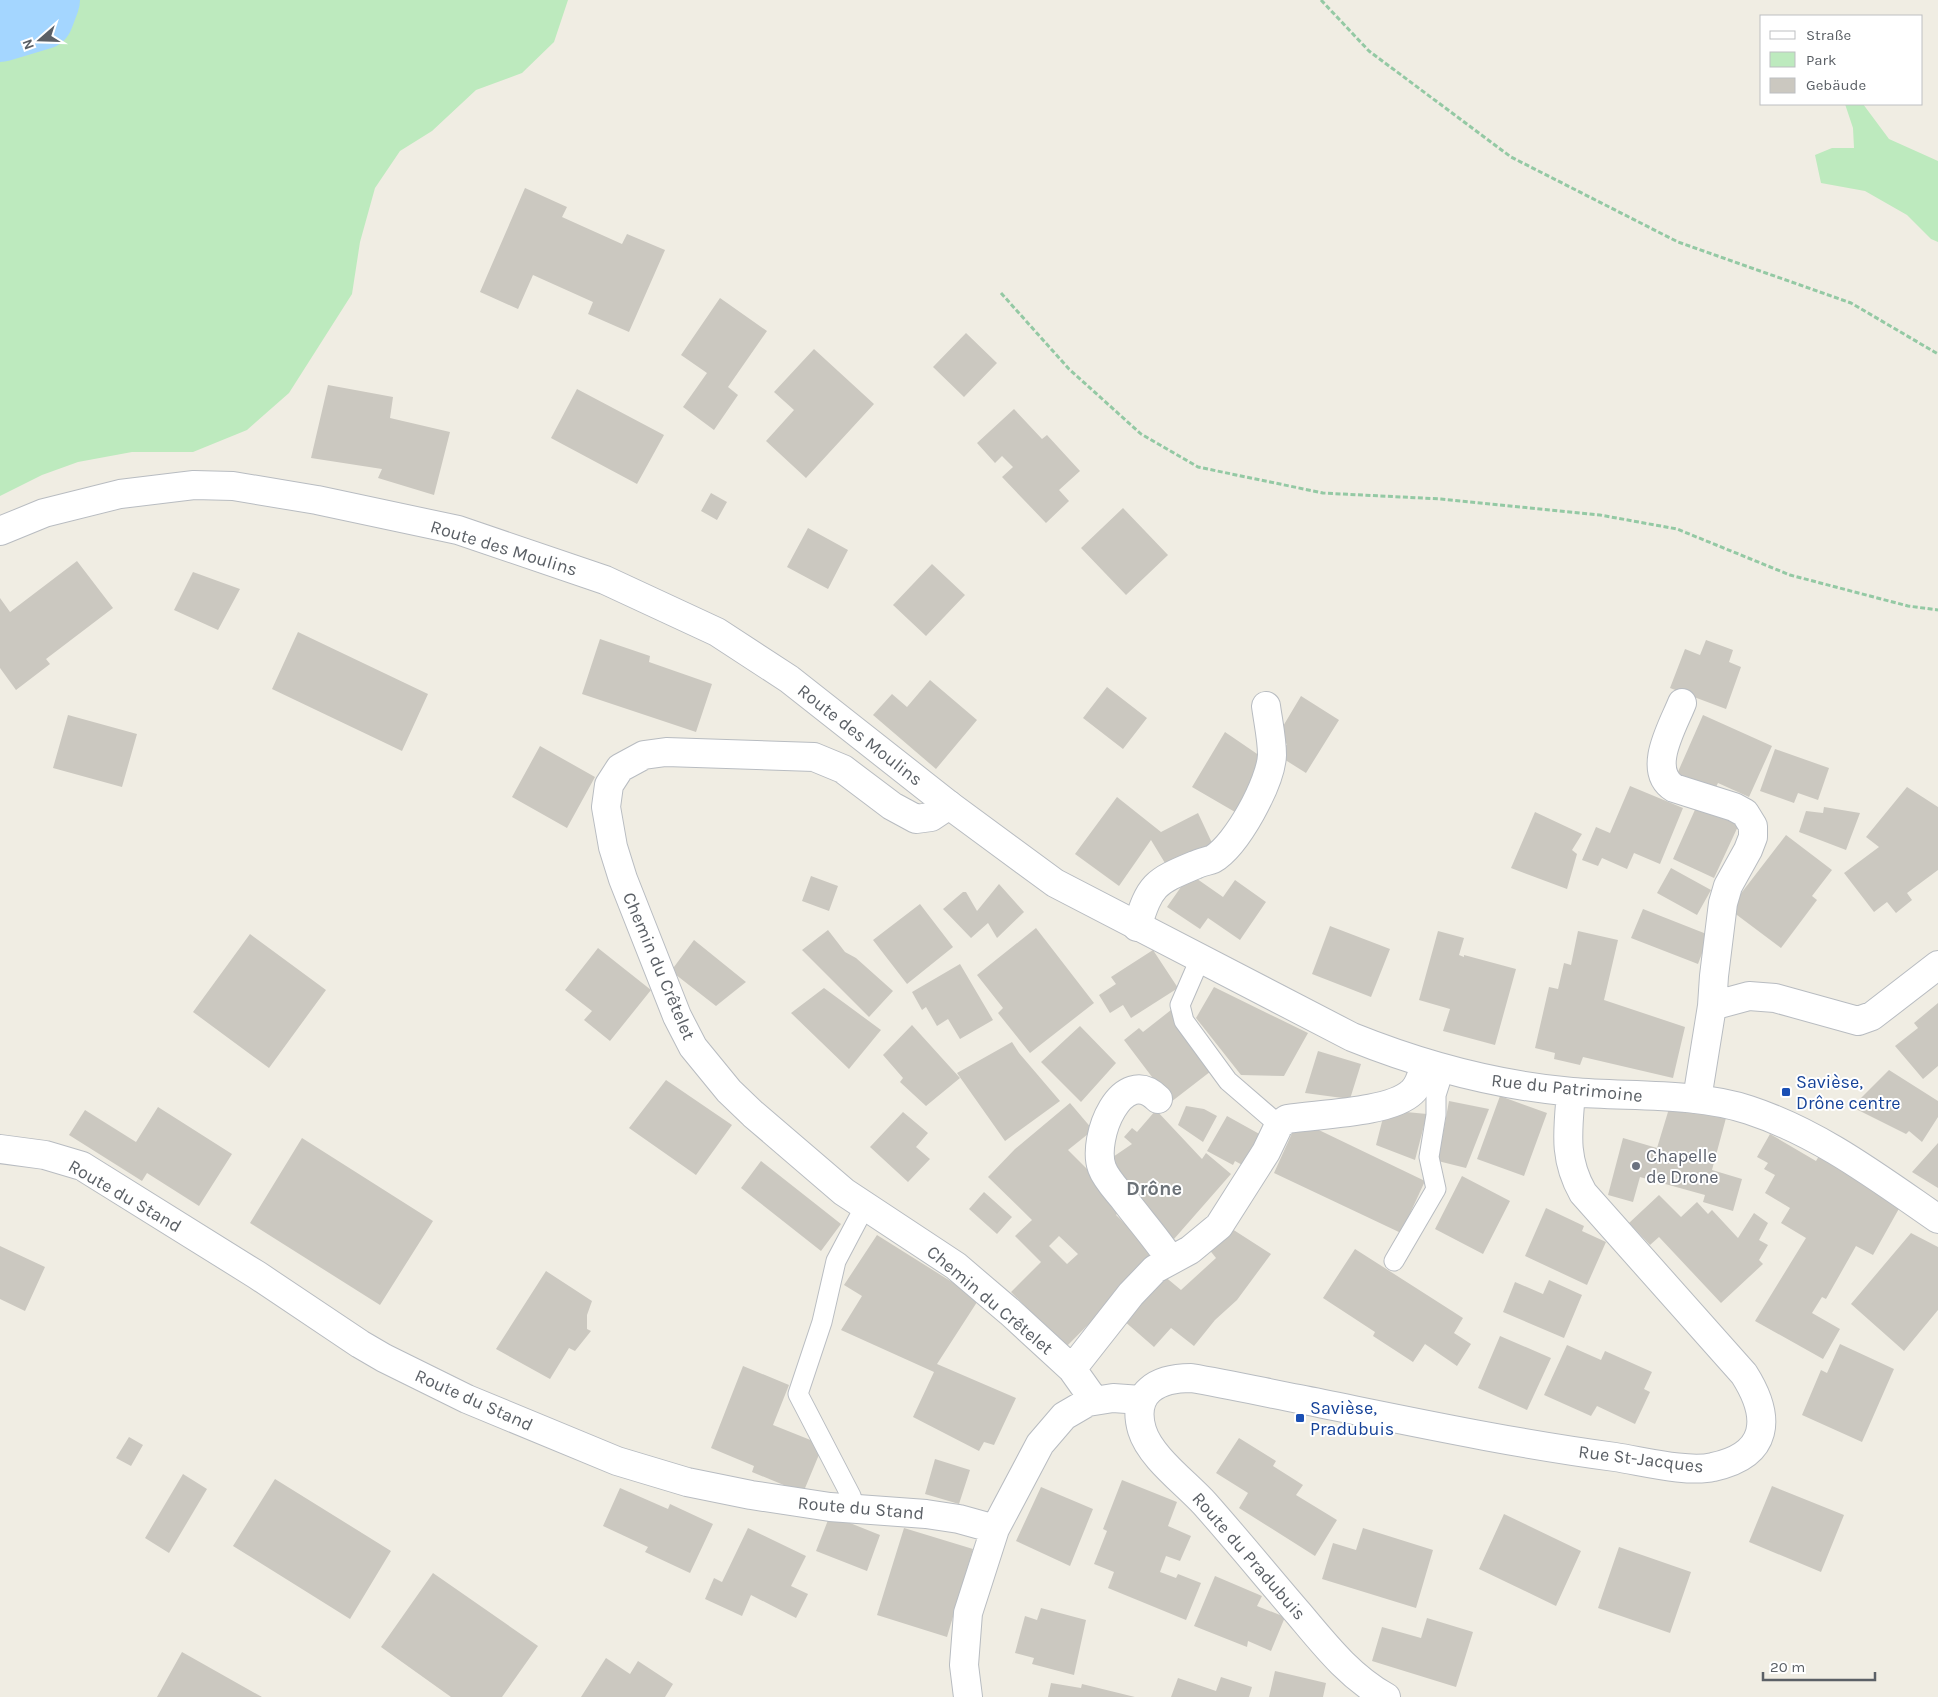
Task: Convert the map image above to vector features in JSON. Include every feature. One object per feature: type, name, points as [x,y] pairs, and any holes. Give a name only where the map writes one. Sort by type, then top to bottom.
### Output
[{"type":"street","name":"Route des Moulins","points":[[0,531],[44,513],[81,503],[120,494],[194,485],[233,486],[318,500],[458,530],[605,580],[717,632],[789,679],[949,805]]},
{"type":"street","points":[[1682,703],[1661,764],[1662,777],[1674,788],[1734,807],[1745,813],[1753,826],[1753,837],[1748,850],[1728,886],[1723,903],[1712,1006],[1697,1099]]},
{"type":"street","points":[[1137,927],[1143,908],[1154,885],[1162,879],[1213,858],[1226,848],[1256,802],[1266,782],[1272,754],[1266,706]]},
{"type":"street","name":"Chemin du Crêtelet","points":[[949,805],[931,817],[916,819],[892,806],[843,768],[833,763],[802,756],[653,753],[637,758],[620,768],[608,785],[606,807],[608,823],[623,879],[677,1016],[693,1047],[729,1091],[818,1172],[844,1192],[956,1266],[1072,1369],[1094,1400]]},
{"type":"street","name":"Rue du Patrimoine","points":[[949,805],[1055,883],[1352,1037],[1434,1067],[1510,1084],[1571,1092],[1697,1099],[1747,1109],[1825,1143],[1867,1168],[1938,1219]]},
{"type":"street","points":[[1712,1006],[1749,996],[1775,998],[1858,1021],[1872,1016],[1938,965]]},
{"type":"street","points":[[1072,1369],[1131,1294],[1155,1269],[1170,1259],[1190,1250],[1219,1226],[1261,1160],[1279,1125],[1287,1119],[1354,1111],[1396,1101],[1414,1091],[1434,1067]]},
{"type":"street","points":[[1158,1099],[1146,1090],[1137,1090],[1127,1093],[1119,1099],[1111,1109],[1100,1141],[1100,1160],[1110,1182],[1170,1259]]},
{"type":"street","name":"Rue St-Jacques","points":[[1142,1400],[1149,1390],[1157,1385],[1176,1378],[1191,1378],[1584,1453],[1699,1469],[1726,1463],[1745,1455],[1756,1445],[1762,1424],[1758,1400],[1752,1386],[1744,1374],[1582,1193],[1575,1180],[1567,1152],[1571,1092]]},
{"type":"street","name":"Route du Stand","points":[[0,1149],[45,1155],[82,1166],[258,1275],[360,1344],[426,1380],[492,1410],[617,1461],[687,1482],[750,1495],[855,1508],[926,1514],[959,1519],[995,1528]]},
{"type":"street","points":[[968,1697],[964,1664],[968,1613],[995,1528],[1040,1444],[1054,1425],[1075,1408],[1094,1400],[1113,1398],[1142,1400]]},
{"type":"street","name":"Route du Pradubuis","points":[[1142,1400],[1139,1420],[1151,1448],[1193,1490],[1327,1648],[1361,1682],[1386,1697]]},
{"type":"lane","points":[[1200,959],[1180,1005],[1184,1021],[1228,1082],[1279,1125]]},
{"type":"lane","points":[[1394,1261],[1436,1188],[1429,1157],[1436,1115],[1434,1067]]},
{"type":"lane","points":[[855,1508],[851,1496],[798,1394],[822,1322],[836,1261],[865,1206]]},
{"type":"path","points":[[1321,0],[1369,51],[1512,157],[1678,242],[1851,303],[1938,354]]},
{"type":"path","points":[[1001,293],[1069,368],[1140,434],[1198,467],[1323,493],[1441,499],[1591,514],[1677,529],[1790,575],[1908,606],[1938,610]]},
{"type":"green space","points":[[0,0],[568,0],[554,42],[522,73],[476,90],[432,131],[400,151],[375,188],[360,242],[352,294],[289,393],[247,430],[193,452],[132,452],[78,462],[42,475],[0,496]]},
{"type":"green space","points":[[1845,105],[1864,105],[1889,139],[1938,161],[1938,242],[1931,239],[1907,215],[1865,191],[1821,183],[1815,155],[1832,148],[1854,148],[1853,128]]},
{"type":"building","points":[[525,188],[567,207],[562,217],[622,244],[627,234],[665,250],[629,332],[588,314],[593,302],[533,275],[518,309],[480,292]]},
{"type":"building","points":[[720,298],[767,331],[728,387],[738,395],[714,430],[683,407],[707,373],[681,355]]},
{"type":"building","points":[[966,333],[997,363],[964,397],[933,367]]},
{"type":"building","points":[[814,349],[874,404],[806,478],[766,441],[794,410],[774,392]]},
{"type":"building","points":[[328,385],[393,397],[390,418],[450,432],[434,495],[378,478],[382,469],[311,458]]},
{"type":"building","points":[[577,389],[664,435],[637,484],[551,438]]},
{"type":"building","points":[[1014,409],[1042,439],[1047,435],[1080,471],[1059,490],[1069,501],[1046,523],[1002,477],[1013,467],[1002,456],[995,463],[977,443]]},
{"type":"building","points":[[711,493],[727,502],[717,520],[701,511]]},
{"type":"building","points":[[1123,508],[1168,555],[1126,595],[1081,548]]},
{"type":"building","points":[[808,528],[848,550],[828,589],[787,567]]},
{"type":"building","points":[[77,561],[113,608],[46,659],[50,664],[16,690],[0,668],[0,598],[10,612]]},
{"type":"building","points":[[932,564],[965,595],[926,636],[893,605]]},
{"type":"building","points":[[193,572],[240,589],[218,630],[174,610]]},
{"type":"building","points":[[298,632],[428,694],[402,751],[272,689]]},
{"type":"building","points":[[600,639],[650,656],[649,662],[712,684],[696,732],[582,694]]},
{"type":"building","points":[[1706,640],[1733,650],[1729,662],[1741,667],[1726,709],[1670,688],[1685,649],[1700,655]]},
{"type":"building","points":[[930,680],[977,720],[936,769],[873,715],[892,694],[907,707]]},
{"type":"building","points":[[1107,687],[1147,718],[1123,749],[1083,718]]},
{"type":"building","points":[[1301,696],[1339,720],[1306,773],[1279,756],[1287,744],[1276,738]]},
{"type":"building","points":[[68,715],[137,734],[122,787],[53,768]]},
{"type":"building","points":[[1703,715],[1772,746],[1749,797],[1718,783],[1714,791],[1677,774]]},
{"type":"building","points":[[1225,732],[1266,760],[1235,812],[1192,787]]},
{"type":"building","points":[[540,746],[595,777],[567,828],[512,797]]},
{"type":"building","points":[[1775,749],[1829,768],[1818,800],[1798,793],[1794,803],[1760,791]]},
{"type":"building","points":[[1630,786],[1683,808],[1660,864],[1634,853],[1627,869],[1602,858],[1598,866],[1582,860],[1596,827],[1610,833]]},
{"type":"building","points":[[1907,787],[1938,807],[1938,870],[1907,893],[1912,900],[1896,913],[1887,902],[1874,912],[1844,873],[1879,847],[1866,837]]},
{"type":"building","points":[[1117,797],[1161,832],[1198,813],[1213,845],[1168,868],[1151,840],[1119,886],[1075,854]]},
{"type":"building","points":[[1698,803],[1740,822],[1714,878],[1673,859]]},
{"type":"building","points":[[1824,807],[1860,813],[1846,850],[1799,832],[1806,811],[1823,813]]},
{"type":"building","points":[[1535,812],[1582,834],[1572,850],[1577,854],[1567,889],[1511,868]]},
{"type":"building","points":[[1786,835],[1832,870],[1812,896],[1817,900],[1781,948],[1729,909]]},
{"type":"building","points":[[1671,868],[1711,890],[1697,915],[1657,893]]},
{"type":"building","points":[[1190,874],[1223,897],[1235,880],[1266,902],[1240,940],[1208,918],[1200,929],[1167,907]]},
{"type":"building","points":[[811,876],[838,886],[829,911],[802,901]]},
{"type":"building","points":[[999,884],[1024,912],[997,938],[988,923],[971,938],[943,909],[963,892],[966,892],[977,911]]},
{"type":"building","points":[[920,904],[953,947],[907,984],[873,940]]},
{"type":"building","points":[[1643,909],[1709,935],[1698,964],[1631,938]]},
{"type":"building","points":[[1330,926],[1390,949],[1371,997],[1312,974]]},
{"type":"building","points":[[1036,928],[1094,1003],[1030,1053],[998,1013],[1003,1008],[977,975]]},
{"type":"building","points":[[828,930],[845,952],[856,958],[893,991],[869,1017],[802,950]]},
{"type":"building","points":[[1438,931],[1464,938],[1459,955],[1516,969],[1495,1045],[1443,1031],[1450,1009],[1419,1000]]},
{"type":"building","points":[[1578,931],[1618,940],[1604,1000],[1685,1027],[1673,1078],[1583,1057],[1580,1065],[1554,1059],[1555,1053],[1535,1048],[1549,987],[1558,989],[1564,963],[1571,965]]},
{"type":"building","points":[[250,934],[326,990],[269,1068],[193,1012]]},
{"type":"building","points":[[694,940],[746,982],[716,1006],[671,971]]},
{"type":"building","points":[[598,948],[651,990],[610,1041],[584,1020],[592,1011],[565,990]]},
{"type":"building","points":[[1153,950],[1178,988],[1131,1018],[1123,1005],[1110,1013],[1099,995],[1116,984],[1111,977]]},
{"type":"building","points":[[960,964],[993,1020],[960,1039],[948,1019],[937,1026],[926,1007],[922,1010],[912,992]]},
{"type":"building","points":[[1214,987],[1308,1033],[1284,1076],[1241,1075],[1196,1018]]},
{"type":"building","points":[[824,988],[881,1030],[849,1069],[791,1013]]},
{"type":"building","points":[[1938,1003],[1938,1066],[1923,1079],[1895,1046],[1918,1028],[1914,1023]]},
{"type":"building","points":[[1171,1010],[1215,1068],[1171,1102],[1124,1040],[1139,1028],[1143,1032]]},
{"type":"building","points":[[912,1025],[960,1078],[926,1106],[900,1082],[903,1078],[883,1055]]},
{"type":"building","points":[[1080,1026],[1116,1063],[1081,1102],[1041,1062]]},
{"type":"building","points":[[1012,1042],[1019,1053],[1060,1101],[1005,1141],[957,1073]]},
{"type":"building","points":[[1318,1051],[1361,1064],[1350,1099],[1305,1093]]},
{"type":"building","points":[[1889,1070],[1938,1101],[1938,1117],[1922,1142],[1909,1131],[1906,1134],[1852,1107]]},
{"type":"building","points":[[666,1080],[732,1125],[696,1175],[629,1128]]},
{"type":"building","points":[[1500,1096],[1547,1113],[1524,1176],[1477,1159]]},
{"type":"building","points":[[1449,1101],[1489,1109],[1466,1168],[1438,1161]]},
{"type":"building","points":[[1671,1102],[1726,1118],[1712,1170],[1742,1179],[1733,1211],[1703,1202],[1705,1195],[1640,1177],[1633,1202],[1608,1195],[1623,1138],[1657,1148]]},
{"type":"building","points":[[1070,1103],[1093,1130],[1068,1150],[1124,1206],[1116,1215],[1157,1255],[1066,1347],[1011,1292],[1041,1262],[1015,1236],[1032,1220],[988,1177],[1015,1149]],"holes":[[[1059,1236],[1078,1254],[1067,1264],[1049,1246]]]},
{"type":"building","points":[[1186,1106],[1204,1109],[1217,1116],[1203,1142],[1178,1125]]},
{"type":"building","points":[[158,1107],[232,1154],[199,1206],[147,1173],[142,1181],[69,1135],[85,1110],[136,1142]]},
{"type":"building","points":[[1156,1110],[1202,1159],[1206,1153],[1231,1174],[1174,1239],[1150,1218],[1107,1161],[1132,1144],[1124,1137],[1132,1128],[1137,1132]]},
{"type":"building","points":[[1385,1110],[1427,1114],[1415,1160],[1376,1145]]},
{"type":"building","points":[[903,1112],[928,1133],[916,1147],[930,1159],[908,1182],[870,1147]]},
{"type":"building","points":[[1227,1116],[1263,1136],[1246,1167],[1235,1161],[1233,1165],[1207,1151]]},
{"type":"building","points":[[1298,1120],[1425,1181],[1401,1233],[1274,1173]]},
{"type":"building","points":[[1770,1134],[1816,1161],[1822,1151],[1901,1205],[1873,1255],[1856,1246],[1826,1299],[1822,1297],[1812,1313],[1840,1329],[1823,1359],[1755,1321],[1806,1238],[1781,1223],[1790,1208],[1765,1193],[1775,1175],[1764,1169],[1768,1163],[1757,1157]]},
{"type":"building","points":[[302,1138],[433,1221],[380,1305],[250,1223]]},
{"type":"building","points":[[1938,1143],[1938,1188],[1912,1172]]},
{"type":"building","points":[[761,1161],[841,1224],[821,1251],[741,1188]]},
{"type":"building","points":[[1462,1176],[1510,1201],[1483,1254],[1435,1229]]},
{"type":"building","points":[[984,1192],[1012,1217],[997,1234],[969,1209]]},
{"type":"building","points":[[1659,1195],[1681,1217],[1697,1202],[1708,1214],[1712,1210],[1738,1238],[1754,1213],[1768,1223],[1759,1240],[1768,1245],[1759,1260],[1763,1264],[1721,1303],[1659,1237],[1650,1245],[1629,1223]]},
{"type":"building","points":[[1546,1208],[1584,1226],[1582,1231],[1606,1242],[1587,1285],[1525,1256]]},
{"type":"building","points":[[1229,1227],[1271,1254],[1237,1300],[1215,1320],[1194,1346],[1171,1328],[1154,1347],[1123,1320],[1163,1275],[1181,1290],[1216,1258],[1208,1248]]},
{"type":"building","points":[[1911,1233],[1938,1247],[1938,1310],[1904,1351],[1851,1304]]},
{"type":"building","points":[[877,1235],[979,1299],[937,1364],[1016,1398],[994,1445],[984,1442],[979,1451],[913,1417],[934,1372],[841,1330],[862,1296],[844,1285]]},
{"type":"building","points":[[0,1246],[45,1267],[25,1311],[0,1299]]},
{"type":"building","points":[[1355,1249],[1463,1318],[1454,1333],[1471,1344],[1457,1366],[1425,1344],[1413,1362],[1373,1336],[1375,1332],[1323,1298]]},
{"type":"building","points":[[546,1271],[592,1301],[587,1315],[587,1329],[591,1331],[575,1351],[569,1348],[550,1379],[496,1349]]},
{"type":"building","points":[[1549,1280],[1582,1295],[1564,1338],[1503,1312],[1515,1282],[1543,1294]]},
{"type":"building","points":[[1500,1336],[1551,1358],[1527,1410],[1478,1388]]},
{"type":"building","points":[[1840,1344],[1894,1369],[1862,1442],[1802,1415],[1821,1370],[1827,1373]]},
{"type":"building","points":[[1567,1345],[1601,1360],[1605,1351],[1652,1372],[1644,1389],[1650,1392],[1635,1424],[1597,1406],[1591,1416],[1544,1395]]},
{"type":"building","points":[[743,1366],[789,1385],[773,1425],[823,1445],[803,1493],[752,1472],[754,1466],[711,1448]]},
{"type":"building","points":[[129,1437],[143,1445],[131,1466],[116,1458]]},
{"type":"building","points":[[1239,1438],[1276,1461],[1273,1466],[1303,1485],[1296,1495],[1337,1520],[1315,1556],[1239,1508],[1248,1493],[1216,1473]]},
{"type":"building","points":[[935,1459],[970,1470],[959,1504],[925,1494]]},
{"type":"building","points":[[183,1474],[207,1489],[169,1553],[145,1538]]},
{"type":"building","points":[[275,1479],[391,1551],[350,1619],[233,1546]]},
{"type":"building","points":[[1122,1480],[1177,1502],[1168,1526],[1191,1536],[1180,1561],[1166,1556],[1160,1572],[1176,1578],[1178,1574],[1201,1583],[1186,1620],[1108,1588],[1114,1572],[1094,1564],[1107,1531],[1103,1529]]},
{"type":"building","points":[[1772,1486],[1844,1515],[1821,1572],[1749,1542]]},
{"type":"building","points":[[1041,1487],[1093,1509],[1070,1566],[1016,1541]]},
{"type":"building","points":[[620,1488],[668,1509],[670,1504],[713,1524],[690,1573],[645,1552],[648,1547],[603,1526]]},
{"type":"building","points":[[1504,1514],[1581,1551],[1556,1606],[1479,1569]]},
{"type":"building","points":[[830,1515],[880,1535],[867,1571],[816,1551]]},
{"type":"building","points":[[748,1528],[806,1556],[791,1586],[808,1594],[796,1618],[751,1595],[742,1616],[705,1599],[714,1578],[722,1582]]},
{"type":"building","points":[[904,1528],[973,1549],[947,1637],[877,1615]]},
{"type":"building","points":[[1363,1528],[1433,1550],[1416,1608],[1322,1579],[1333,1543],[1356,1550]]},
{"type":"building","points":[[1619,1547],[1691,1572],[1670,1633],[1598,1608]]},
{"type":"building","points":[[433,1573],[538,1646],[502,1697],[451,1697],[381,1647]]},
{"type":"building","points":[[1215,1576],[1262,1596],[1257,1606],[1285,1617],[1271,1651],[1248,1641],[1247,1647],[1194,1626]]},
{"type":"building","points":[[1041,1608],[1086,1620],[1074,1675],[1032,1664],[1034,1658],[1015,1653],[1025,1616],[1037,1620]]},
{"type":"building","points":[[1427,1618],[1473,1632],[1456,1687],[1372,1661],[1382,1627],[1421,1638]]},
{"type":"building","points":[[182,1652],[262,1697],[157,1697]]},
{"type":"building","points":[[606,1658],[630,1674],[638,1661],[673,1684],[665,1697],[581,1697]]},
{"type":"building","points":[[1275,1671],[1326,1683],[1323,1697],[1269,1697]]},
{"type":"building","points":[[1221,1677],[1252,1687],[1249,1697],[1171,1697],[1178,1678],[1216,1691]]},
{"type":"building","points":[[1051,1683],[1081,1688],[1082,1684],[1135,1697],[1048,1697]]},
{"type":"waterway","points":[[0,28],[40,16],[46,0]]},
{"type":"place","name":"Savièse, Drône centre","points":[[1786,1092]]},
{"type":"place","name":"Chapelle de Drone","points":[[1636,1166]]},
{"type":"place","name":"Savièse, Pradubuis","points":[[1300,1418]]},
{"type":"district","name":"Drône","points":[[1154,1188]]}]
